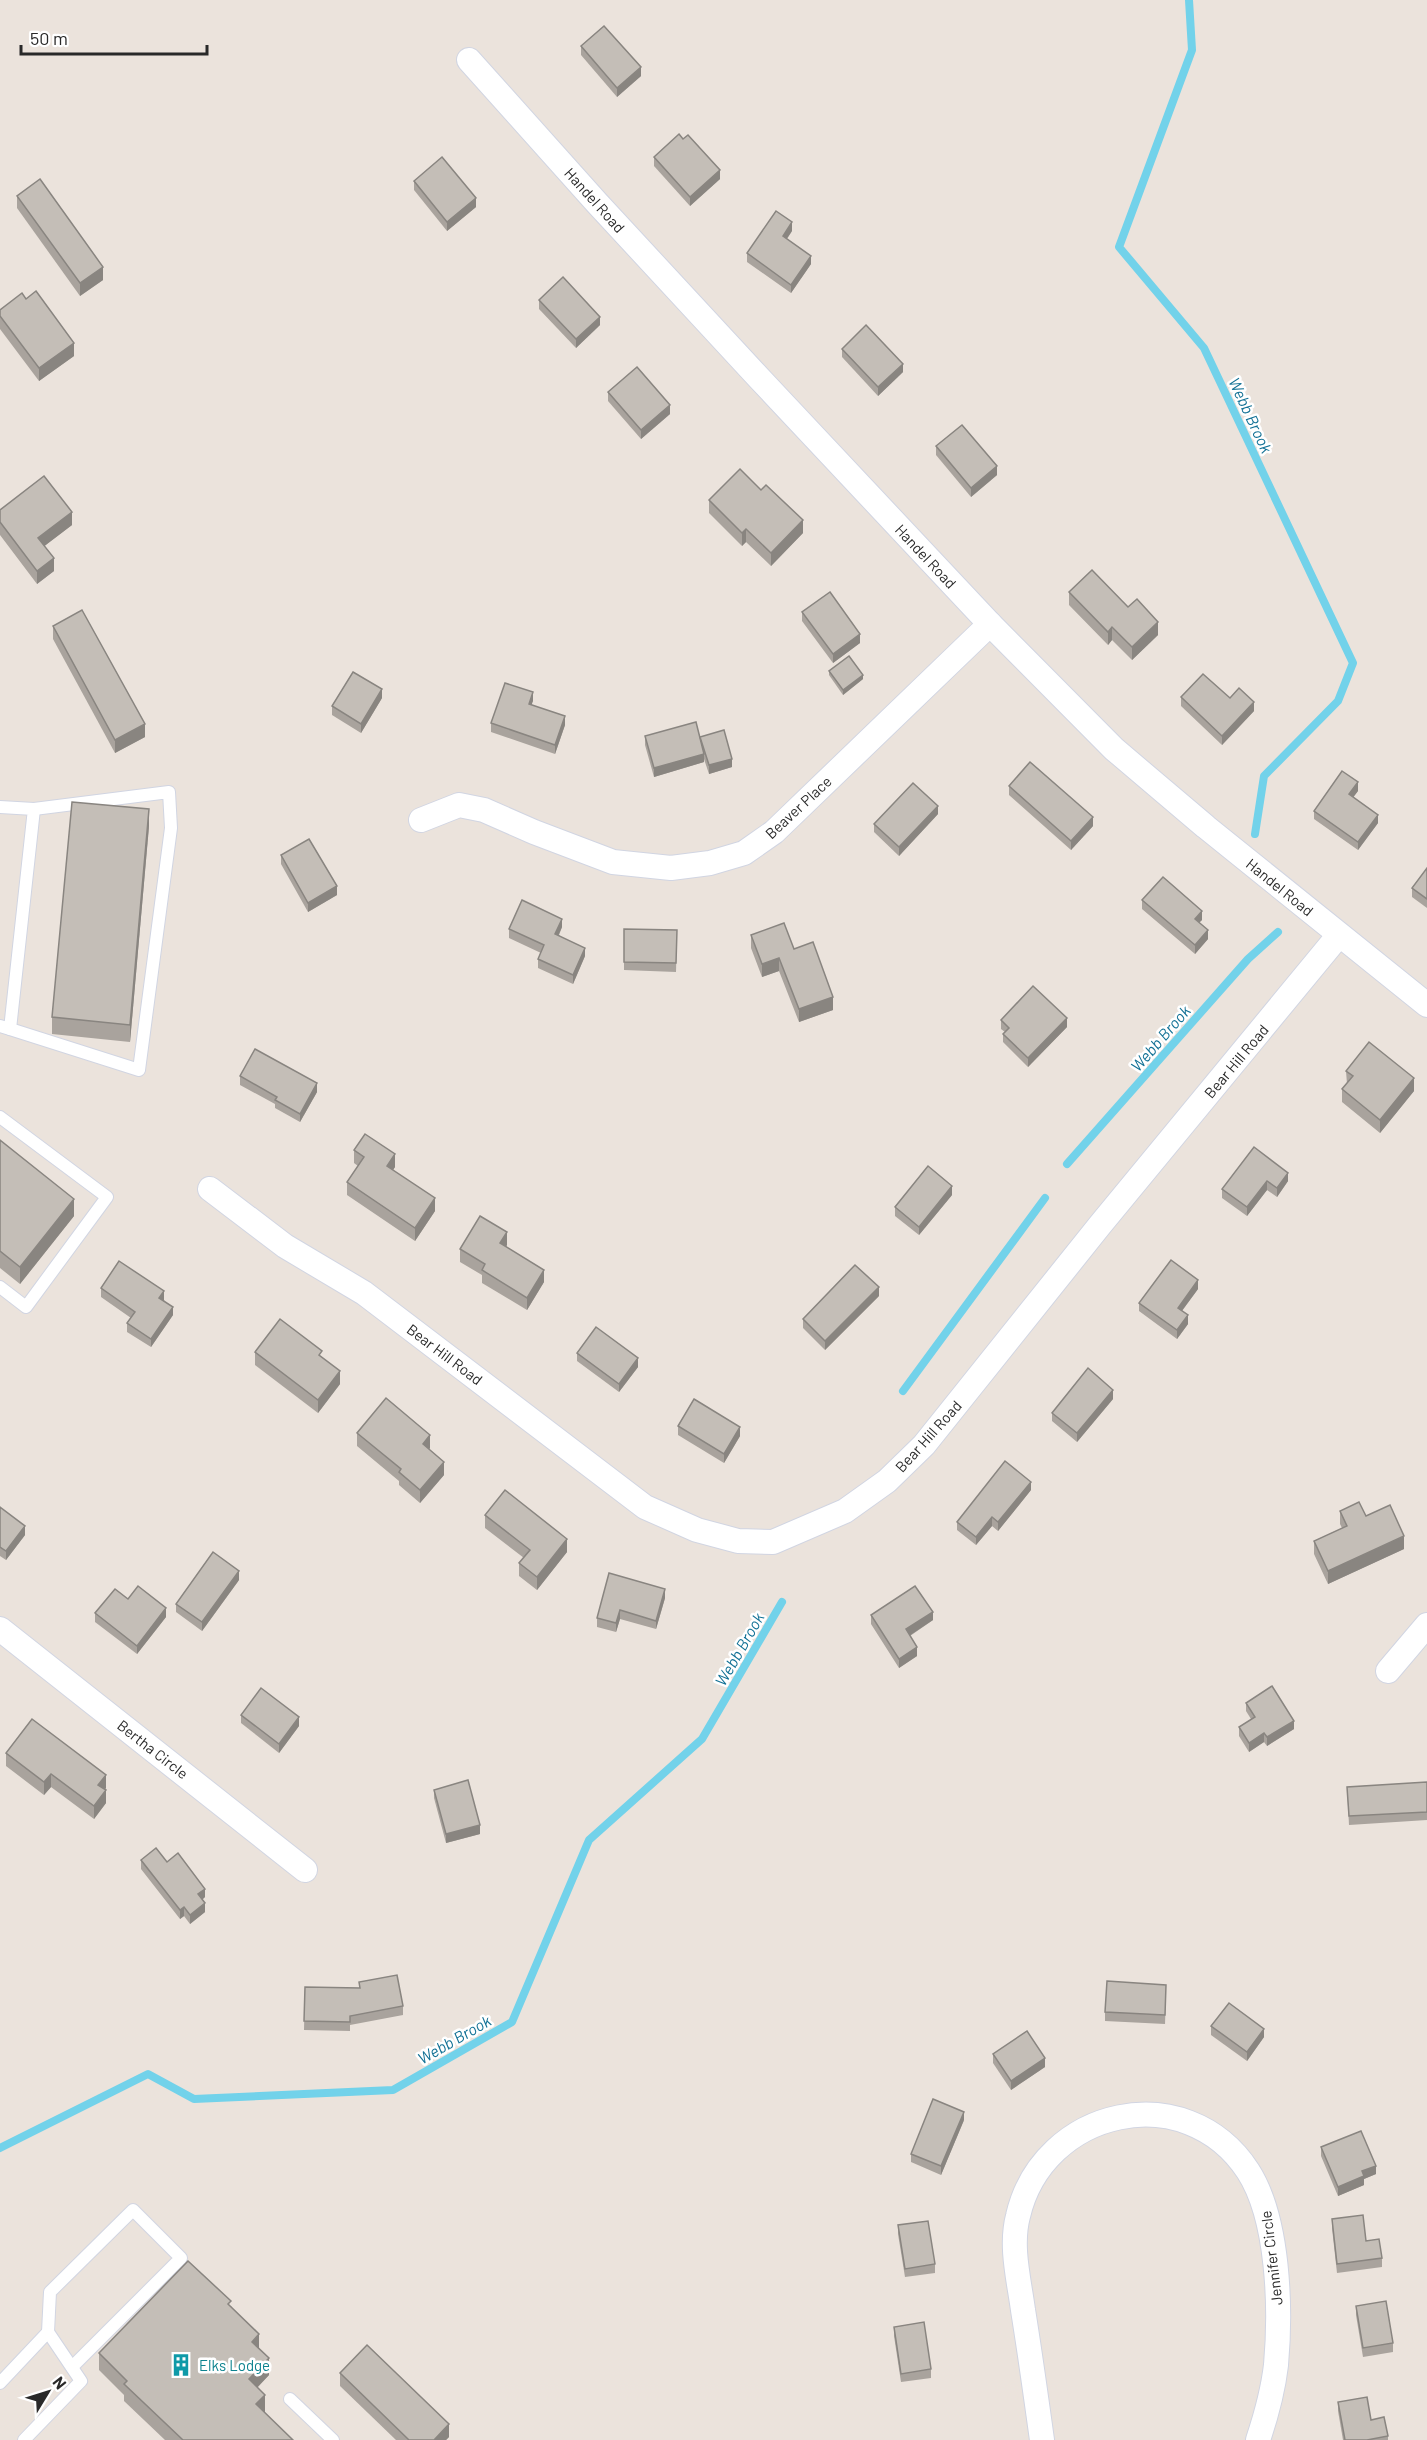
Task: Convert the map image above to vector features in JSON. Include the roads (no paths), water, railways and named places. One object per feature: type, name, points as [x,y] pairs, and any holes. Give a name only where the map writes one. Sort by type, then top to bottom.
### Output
[{"type":"street","name":"Handel Road","points":[[469,60],[597,203],[990,624],[1114,749],[1339,936],[1427,1005]]},
{"type":"street","name":"Beaver Place","points":[[421,820],[459,805],[484,810],[613,862],[659,867],[671,868],[710,862],[744,853],[774,832],[990,624]]},
{"type":"street","name":"Bear Hill Road","points":[[210,1189],[285,1246],[364,1293],[645,1507],[697,1530],[738,1540],[773,1542],[845,1511],[887,1481],[924,1445],[1100,1225],[1339,936]]},
{"type":"street","points":[[1388,1671],[1427,1625]]},
{"type":"street","name":"Bertha Circle","points":[[0,1629],[305,1870]]},
{"type":"street","name":"Jennifer Circle","points":[[1042,2440],[1016,2259],[1016,2228],[1022,2198],[1042,2163],[1072,2136],[1108,2119],[1147,2114],[1185,2122],[1220,2141],[1247,2169],[1265,2204],[1275,2270],[1278,2317],[1275,2367],[1267,2412],[1258,2440]]},
{"type":"lane","points":[[0,807],[34,809],[170,792],[171,828],[139,1070],[5,1027],[34,809]]},
{"type":"lane","points":[[0,1117],[106,1197],[26,1307],[0,1287]]},
{"type":"lane","points":[[24,2440],[81,2380],[72,2367],[48,2332],[50,2292],[133,2210],[181,2258],[72,2367]]},
{"type":"lane","points":[[0,2383],[48,2332]]},
{"type":"lane","points":[[290,2399],[333,2440]]},
{"type":"waterway","name":"Webb Brook","points":[[1189,0],[1192,50],[1119,247],[1204,348],[1353,663],[1338,701],[1264,776],[1255,834]]},
{"type":"waterway","name":"Webb Brook","points":[[1067,1164],[1248,959],[1278,932]]},
{"type":"waterway","name":"Webb Brook","points":[[903,1391],[1045,1198]]},
{"type":"waterway","name":"Webb Brook","points":[[0,2148],[148,2074],[194,2099],[393,2090],[512,2022],[589,1840],[702,1739],[782,1602]]},
{"type":"place","name":"Elks Lodge","points":[[181,2365]]}]
